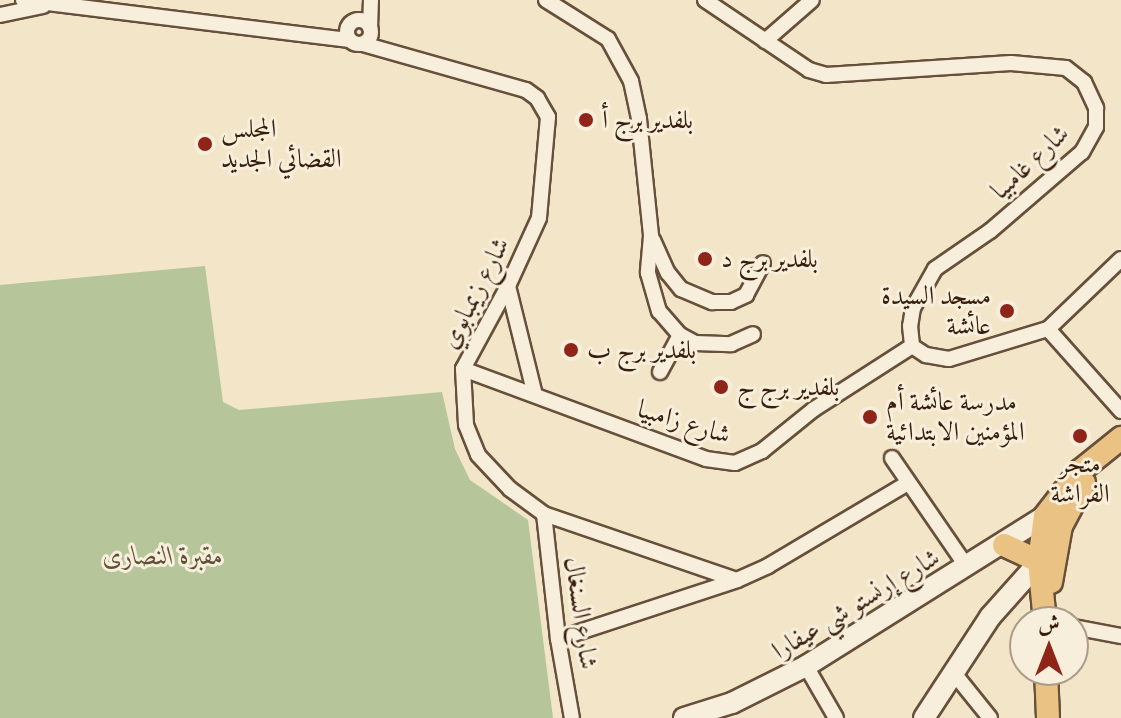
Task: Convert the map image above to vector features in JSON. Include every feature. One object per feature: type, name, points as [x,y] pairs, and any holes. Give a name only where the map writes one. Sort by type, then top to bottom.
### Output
[{"type":"main road","points":[[1043,606],[1039,561],[1045,516],[1080,471],[1116,443]]},
{"type":"main road","points":[[1047,606],[1056,544],[1077,492],[1116,443]]},
{"type":"main road","name":"شارع إرنستو شي عيفارا","points":[[684,718],[733,710],[1004,545],[1045,516]]},
{"type":"main road","points":[[924,718],[990,617],[1056,544]]},
{"type":"main road","points":[[1004,545],[1039,561]]},
{"type":"main road","points":[[1047,686],[1048,718]]},
{"type":"street","points":[[23,0],[308,33],[359,32]]},
{"type":"street","points":[[359,32],[364,0]]},
{"type":"street","points":[[359,32],[371,0]]},
{"type":"street","points":[[546,0],[608,39],[622,59],[639,119],[651,236],[648,273],[652,292],[664,319],[680,335],[695,343],[712,346],[731,344],[753,334]]},
{"type":"street","name":"شارع غامبيا","points":[[705,0],[809,70],[826,75],[1011,63],[1066,68],[1084,82],[1096,108],[1096,127],[1082,152],[990,231],[935,269],[913,308],[910,326],[912,346]]},
{"type":"street","points":[[765,41],[812,0]]},
{"type":"street","points":[[0,15],[48,5]]},
{"type":"street","name":"شارع زيمبابوي","points":[[359,32],[404,55],[526,90],[544,107],[548,117],[539,218],[508,286],[463,369],[463,406],[470,441],[488,467],[510,489],[544,514],[737,580]]},
{"type":"street","points":[[651,236],[668,273],[681,289],[712,302],[731,302],[746,295],[763,263]]},
{"type":"street","points":[[912,346],[926,355],[949,359],[1048,329],[1121,259]]},
{"type":"street","points":[[508,286],[535,395]]},
{"type":"street","points":[[1048,329],[1121,411]]},
{"type":"street","points":[[660,372],[680,335]]},
{"type":"street","name":"شارع زامبيا","points":[[463,369],[706,459],[735,463],[762,451],[814,409],[912,346]]},
{"type":"street","points":[[892,458],[967,567]]},
{"type":"street","points":[[558,639],[737,580],[908,483]]},
{"type":"street","name":"شارع السنغال","points":[[544,514],[558,639],[572,718]]},
{"type":"street","points":[[1089,630],[1121,636]]},
{"type":"street","points":[[806,666],[836,718]]},
{"type":"street","points":[[953,672],[990,718]]},
{"type":"green space","name":"مقبرة النصارى","points":[[205,266],[223,402],[239,410],[442,392],[455,449],[470,480],[528,520],[553,718],[0,718],[0,285]]},
{"type":"place","name":"بلفدير برج أ","points":[[586,120]]},
{"type":"place","name":"المجلس القضائي الجديد","points":[[205,144]]},
{"type":"place","name":"بلفدير برج د","points":[[705,259]]},
{"type":"place","name":"مسجد السيدة عائشة","points":[[1007,311]]},
{"type":"place","name":"بلفدير برج ب","points":[[571,350]]},
{"type":"place","name":"بلفدير برج ج","points":[[721,387]]},
{"type":"place","name":"مدرسة عائشة أم المؤمنين الابتدائية","points":[[870,417]]},
{"type":"place","name":"متجر الفراشة","points":[[1080,436]]}]
